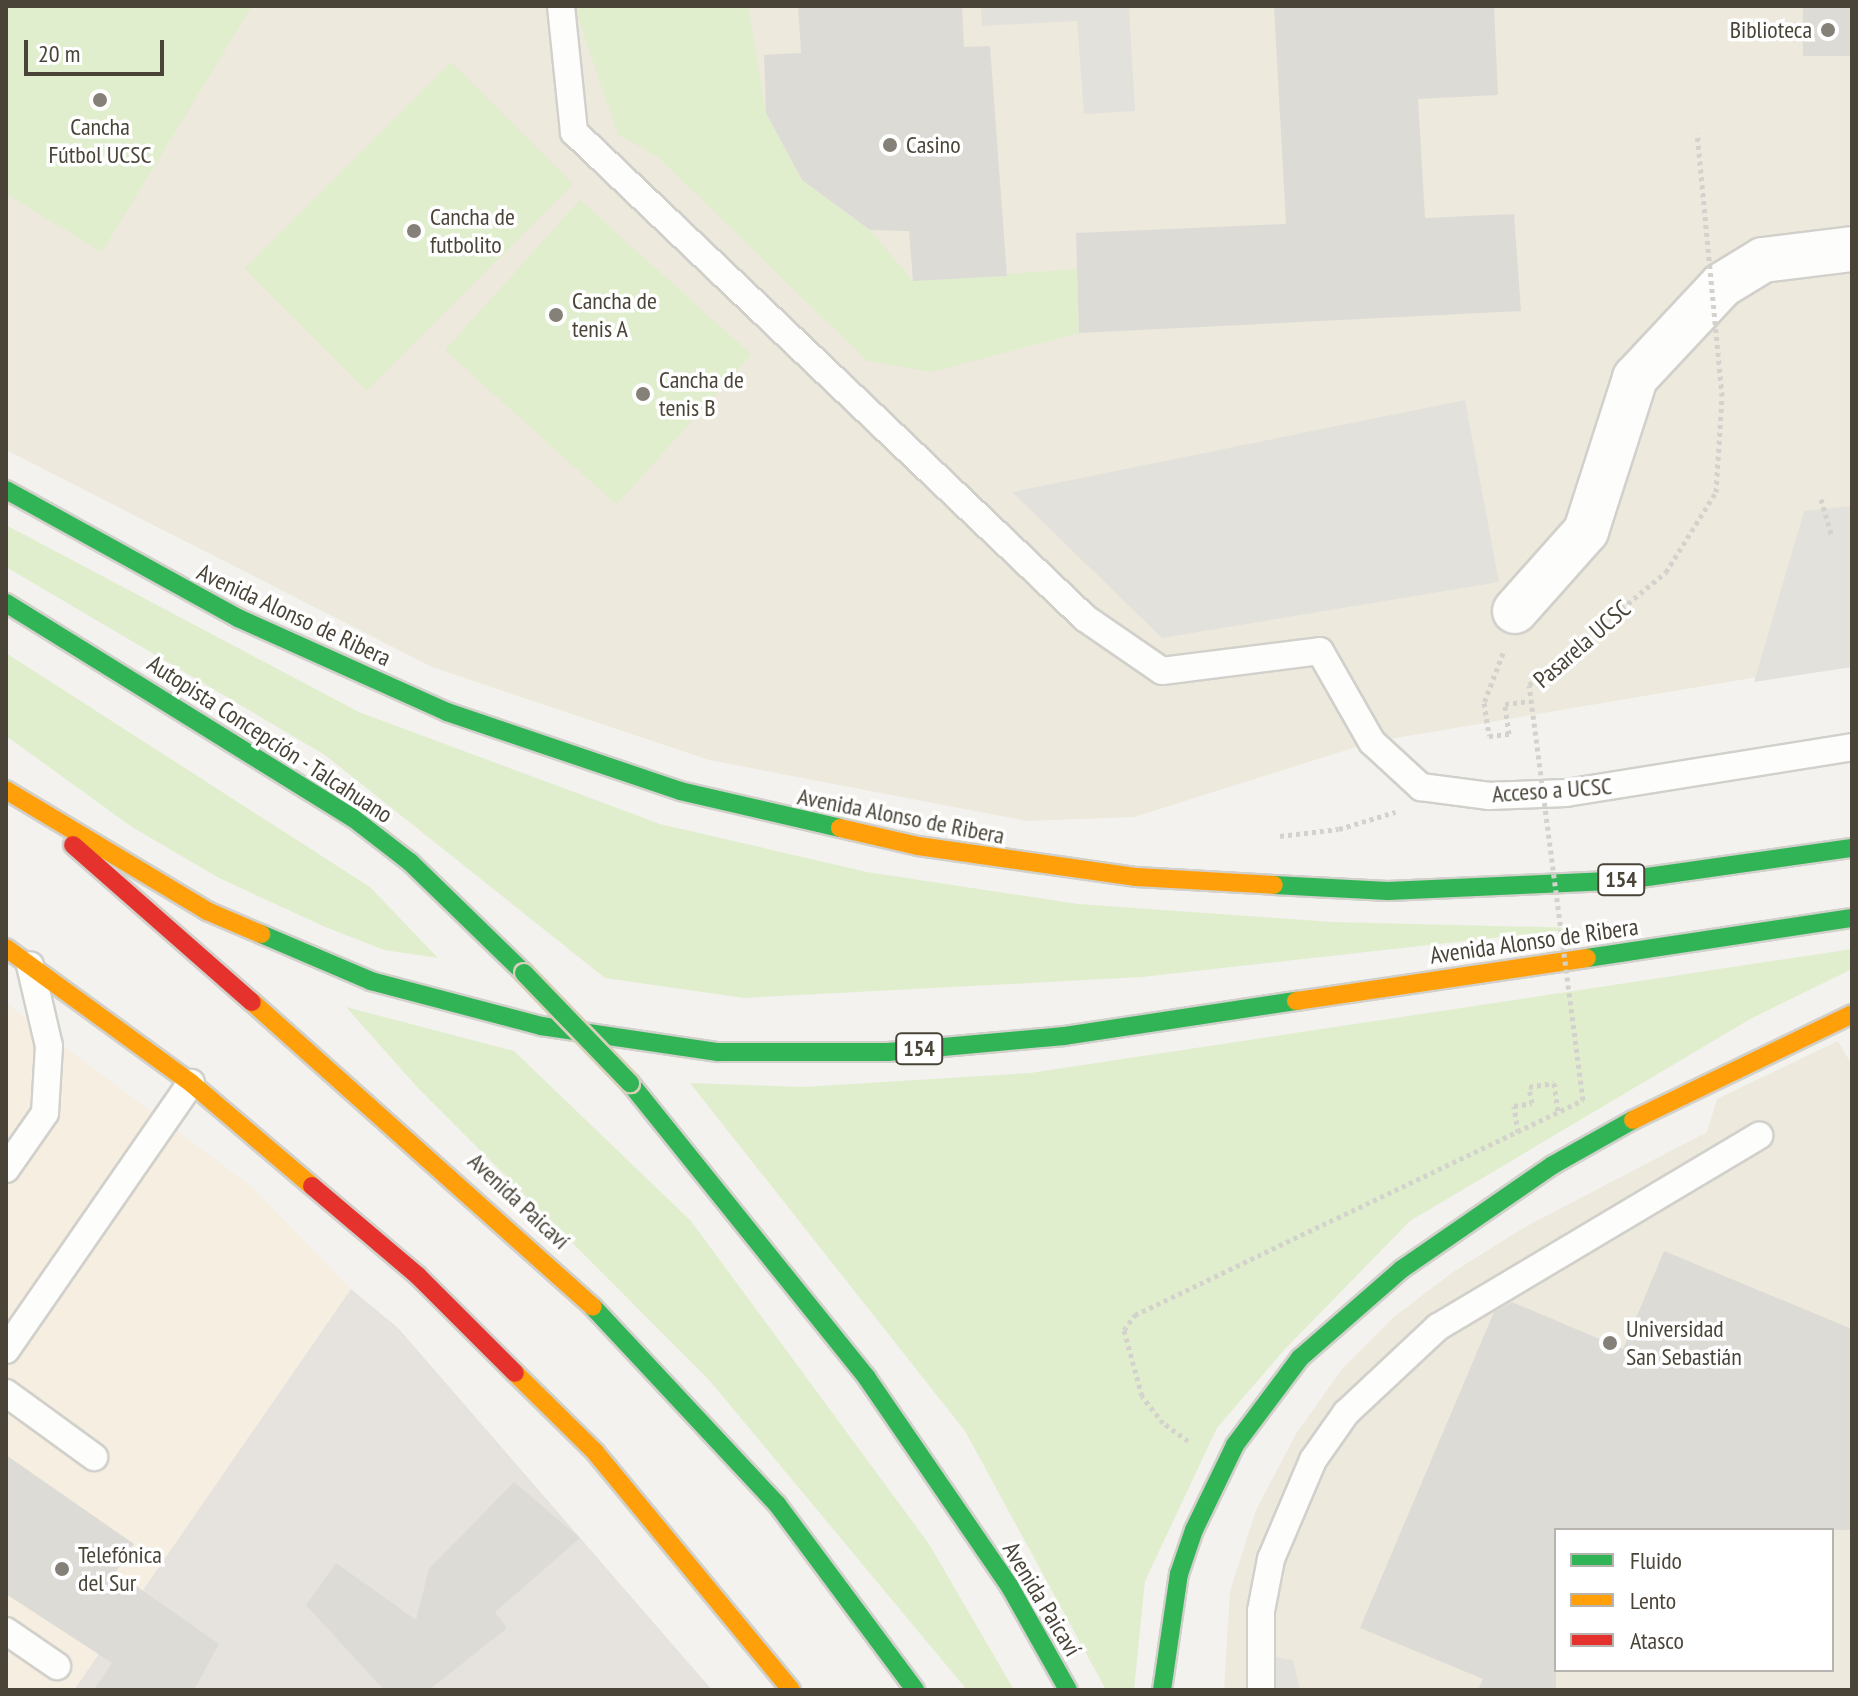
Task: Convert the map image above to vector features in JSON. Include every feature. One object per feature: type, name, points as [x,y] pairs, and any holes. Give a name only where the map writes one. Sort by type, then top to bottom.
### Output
[{"type":"main road","name":"Avenida Alonso de Ribera","points":[[6,490],[238,618],[447,712],[680,791],[918,846],[1137,877],[1388,891],[1626,880],[1852,848]]},
{"type":"main road","name":"Autopista Concepción - Talcahuano","points":[[6,603],[236,740],[353,818],[410,862],[524,973]]},
{"type":"main road","name":"154","points":[[6,790],[28,807]]},
{"type":"main road","name":"Avenida Alonso de Ribera","points":[[28,807],[207,911],[371,981],[541,1026],[718,1052],[888,1052],[1064,1036],[1852,918]]},
{"type":"main road","name":"Avenida Paicaví","points":[[28,807],[257,1000],[559,1271],[777,1504],[915,1690]]},
{"type":"main road","points":[[6,948],[191,1083],[360,1224],[508,1363],[595,1452],[791,1690]]},
{"type":"main road","name":"Avenida Paicaví","points":[[524,973],[630,1083],[857,1365],[1010,1587],[1068,1690]]},
{"type":"main road","points":[[1162,1690],[1179,1574],[1235,1445],[1300,1358],[1339,1320],[1468,1221],[1643,1114],[1852,1014]]},
{"type":"street","points":[[1510,628],[1586,531],[1635,378],[1722,285],[1763,260],[1852,249]]},
{"type":"lane","name":"Acceso a UCSC","points":[[561,6],[574,132],[1085,618],[1162,671],[1320,651],[1372,742],[1421,787],[1489,796],[1566,793],[1852,747]]},
{"type":"lane","points":[[6,1169],[45,1113],[49,1046],[30,965]]},
{"type":"lane","points":[[6,1350],[191,1083]]},
{"type":"lane","points":[[1261,1690],[1261,1611],[1271,1559],[1313,1460],[1346,1413],[1438,1327],[1759,1136]]},
{"type":"lane","points":[[6,1393],[94,1457]]},
{"type":"lane","points":[[1010,1587],[1044,1690]]},
{"type":"lane","points":[[6,1631],[57,1666]]},
{"type":"path","name":"Pasarela UCSC","points":[[1235,1445],[1192,1444],[1163,1423],[1142,1396],[1124,1330],[1135,1315],[1583,1100],[1529,685],[1666,572],[1716,492],[1722,396],[1697,133]]},
{"type":"path","points":[[1821,499],[1832,537]]},
{"type":"path","points":[[1510,628],[1484,703],[1489,736],[1509,734],[1505,704],[1530,701]]},
{"type":"path","points":[[1514,1106],[1532,1103],[1529,1087],[1554,1083],[1558,1112]]},
{"type":"shaded area","points":[[6,6],[1852,6],[1852,661],[1372,742],[1134,817],[1027,821],[709,760],[432,667],[6,450]]},
{"type":"shaded area","points":[[981,6],[1129,6],[1135,111],[1084,114],[1077,21],[982,26]]},
{"type":"shaded area","points":[[1465,400],[1499,582],[1162,638],[1012,492]]},
{"type":"shaded area","points":[[1852,506],[1852,667],[1754,682],[1804,511]]},
{"type":"shaded area","name":"Telefónica del Sur","points":[[6,1003],[251,1186],[351,1289],[74,1690],[6,1690]]},
{"type":"shaded area","name":"Universidad San Sebastián","points":[[1838,1041],[1852,1065],[1852,1690],[1224,1690],[1230,1591],[1256,1510],[1296,1434],[1342,1369],[1394,1317],[1453,1272],[1525,1227],[1707,1132],[1717,1099]]},
{"type":"shaded area","points":[[351,1289],[398,1328],[712,1690],[74,1690]]},
{"type":"shaded area","points":[[1258,1654],[1293,1660],[1300,1690],[1261,1690]]},
{"type":"green space","name":"Cancha Fútbol UCSC","points":[[6,6],[252,6],[102,252],[6,194]]},
{"type":"green space","points":[[574,6],[748,6],[766,113],[802,180],[870,230],[913,281],[1077,269],[1079,333],[932,372],[867,361],[657,156],[618,135]]},
{"type":"green space","name":"Cancha de futbolito","points":[[451,62],[573,184],[367,391],[245,268]]},
{"type":"green space","points":[[580,200],[752,355],[617,505],[445,350]]},
{"type":"green space","points":[[6,525],[359,712],[660,824],[867,872],[1078,904],[1333,922],[1583,928],[1142,977],[744,998],[605,978],[325,755],[6,567]]},
{"type":"green space","points":[[6,653],[370,887],[438,958],[384,950],[323,926],[219,878],[132,827],[6,736]]},
{"type":"green space","points":[[1852,949],[1852,969],[1752,1018],[1410,1221],[1285,1349],[1217,1428],[1145,1581],[1134,1690],[1106,1690],[965,1431],[690,1083],[802,1087],[1030,1073]]},
{"type":"green space","points":[[346,1007],[514,1051],[691,1221],[929,1544],[1014,1690],[967,1690],[709,1380],[417,1087]]},
{"type":"building","name":"Casino","points":[[798,6],[962,6],[964,47],[990,46],[1007,276],[913,281],[909,231],[870,230],[802,180],[766,113],[764,55],[801,53]]},
{"type":"building","points":[[1274,6],[1494,6],[1498,95],[1418,99],[1425,218],[1514,214],[1521,311],[1079,333],[1076,233],[1286,224]]},
{"type":"building","name":"Biblioteca","points":[[1803,6],[1852,6],[1852,56],[1803,56]]},
{"type":"building","points":[[1664,1251],[1852,1329],[1852,1530],[1554,1528],[1556,1690],[1478,1690],[1483,1679],[1360,1628],[1494,1312],[1512,1302],[1623,1349]]},
{"type":"building","points":[[6,1455],[134,1544],[116,1572],[219,1644],[194,1690],[94,1690],[112,1663],[6,1594]]},
{"type":"building","points":[[514,1482],[580,1538],[495,1612],[507,1628],[429,1690],[384,1690],[306,1605],[336,1563],[416,1620],[429,1569]]},
{"type":"traffic: fast","points":[[6,490],[238,618],[447,712],[680,791],[840,828]]},
{"type":"traffic: fast","points":[[6,603],[353,818],[410,862],[524,973]]},
{"type":"traffic: fast","points":[[1274,885],[1388,891],[1626,880],[1852,848]]},
{"type":"traffic: fast","points":[[1587,958],[1852,918]]},
{"type":"traffic: fast","points":[[261,934],[371,981],[541,1026],[718,1052],[888,1052],[1064,1036],[1296,1001]]},
{"type":"traffic: fast","points":[[524,973],[630,1083]]},
{"type":"traffic: fast","points":[[630,1083],[867,1378],[1010,1587],[1068,1690]]},
{"type":"traffic: fast","points":[[1162,1690],[1179,1574],[1194,1530],[1235,1445],[1300,1358],[1402,1269],[1553,1165],[1633,1120]]},
{"type":"traffic: fast","points":[[593,1307],[777,1504],[915,1690]]},
{"type":"traffic: slow","points":[[6,790],[207,911],[261,934]]},
{"type":"traffic: slow","points":[[840,828],[918,846],[1137,877],[1274,885]]},
{"type":"traffic: slow","points":[[6,948],[191,1083],[312,1186]]},
{"type":"traffic: slow","points":[[1296,1001],[1587,958]]},
{"type":"traffic: slow","points":[[252,1002],[593,1307]]},
{"type":"traffic: slow","points":[[1633,1120],[1852,1014]]},
{"type":"traffic: slow","points":[[515,1373],[595,1452],[791,1690]]},
{"type":"traffic: jam","points":[[73,845],[252,1002]]},
{"type":"traffic: jam","points":[[312,1186],[418,1276],[515,1373]]},
{"type":"place","name":"Biblioteca","points":[[1828,30]]},
{"type":"place","name":"Cancha Fútbol UCSC","points":[[100,100]]},
{"type":"place","name":"Casino","points":[[890,145]]},
{"type":"place","name":"Cancha de futbolito","points":[[414,231]]},
{"type":"place","name":"Cancha de tenis A","points":[[556,315]]},
{"type":"place","name":"Cancha de tenis B","points":[[643,394]]},
{"type":"place","name":"Universidad San Sebastián","points":[[1610,1343]]},
{"type":"place","name":"Telefónica del Sur","points":[[62,1569]]}]
